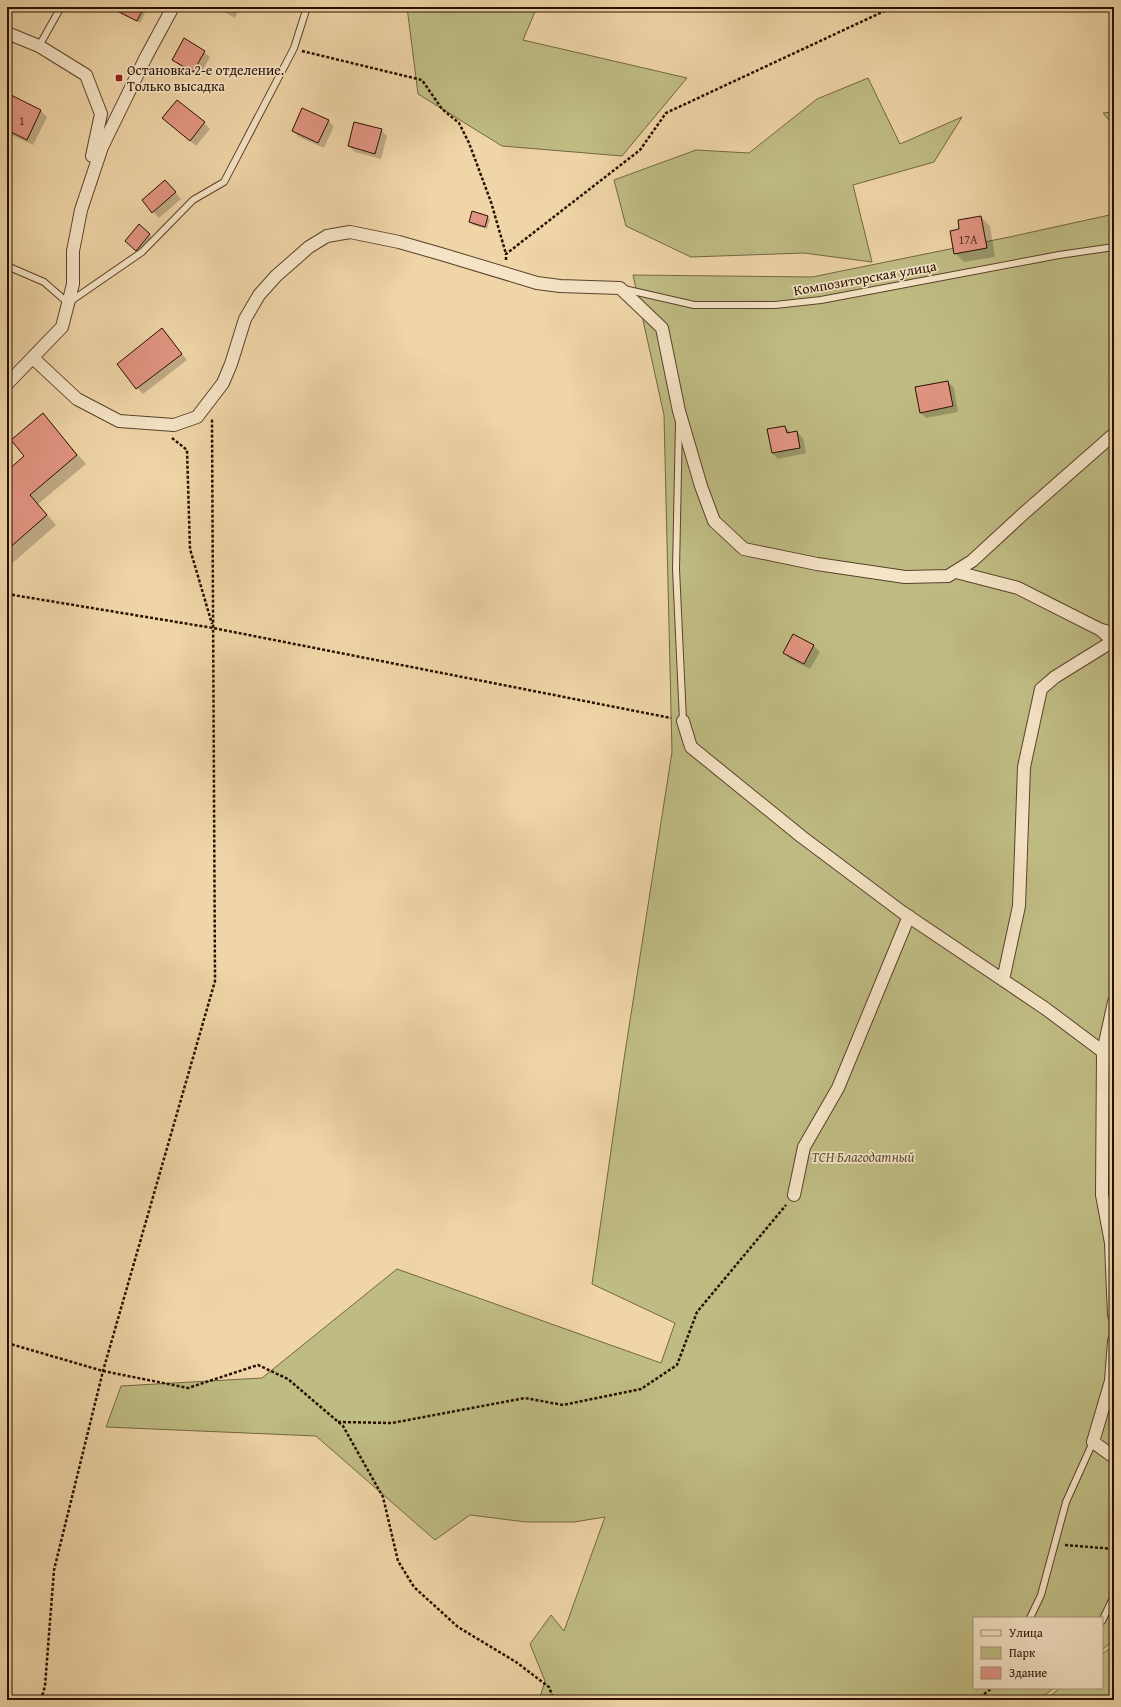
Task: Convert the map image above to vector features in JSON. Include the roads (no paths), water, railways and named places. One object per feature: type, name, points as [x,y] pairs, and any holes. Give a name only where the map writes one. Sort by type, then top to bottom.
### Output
[{"type":"street","points":[[81,210],[102,148],[146,57],[173,7]]},
{"type":"street","points":[[7,33],[39,46],[86,75],[101,114],[73,251],[73,284],[62,327],[7,384]]},
{"type":"street","points":[[33,358],[77,399],[119,421],[174,425],[197,417],[223,384],[245,319],[259,295],[292,261],[327,236],[350,232],[399,242],[545,284],[620,288],[662,328],[679,411],[701,486],[714,521],[744,549],[817,564],[905,577],[948,576],[956,572],[972,561],[1114,434]]},
{"type":"street","points":[[956,572],[1018,588],[1114,637],[1055,677],[1041,689],[1024,767],[1019,906],[1003,980]]},
{"type":"street","points":[[683,721],[691,747],[802,837],[909,916],[1046,1009],[1103,1052],[1114,1058]]},
{"type":"street","points":[[794,1195],[804,1147],[838,1088],[909,916]]},
{"type":"street","points":[[1114,1002],[1103,1052],[1102,1195],[1111,1243],[1114,1315]]},
{"type":"street","points":[[1114,1342],[1111,1381],[1094,1442],[1114,1456]]},
{"type":"lane","points":[[39,46],[61,7]]},
{"type":"lane","points":[[7,266],[44,282],[68,303],[142,252],[193,200],[224,182],[294,48],[307,7]]},
{"type":"lane","name":"Композиторская улица","points":[[620,288],[694,305],[775,305],[821,300],[1059,255],[1114,247]]},
{"type":"lane","points":[[679,411],[676,569],[683,721]]},
{"type":"lane","points":[[1030,1617],[1041,1594],[1066,1502],[1094,1442]]},
{"type":"lane","points":[[1103,1619],[1114,1596]]},
{"type":"place","name":"Остановка 2-е отделение. Только высадка","points":[[119,78]]},
{"type":"park label","name":"ТСН Благодатный","points":[[863,1157]]}]
